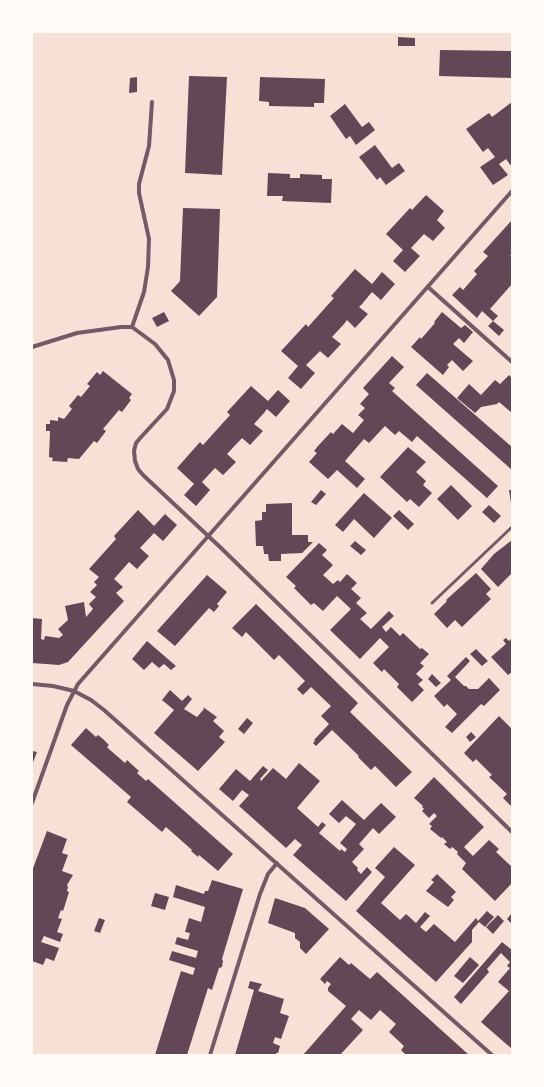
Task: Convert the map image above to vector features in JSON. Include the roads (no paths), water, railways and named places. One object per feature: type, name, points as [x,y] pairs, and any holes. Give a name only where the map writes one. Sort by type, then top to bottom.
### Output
[{"type":"street","points":[[132,327],[144,292],[148,267],[148,239],[139,193],[139,184],[148,146],[152,102]]},
{"type":"street","points":[[32,804],[62,717],[74,691],[89,670],[150,604],[208,536],[512,191]]},
{"type":"street","points":[[428,287],[512,362]]},
{"type":"street","points":[[32,347],[77,333],[108,328],[132,327],[144,335],[162,352],[168,360],[174,380],[172,396],[167,409],[136,443],[134,451],[138,469],[512,832]]},
{"type":"street","points":[[32,684],[53,686],[74,691],[91,700],[104,710],[492,1055]]},
{"type":"street","points":[[210,1055],[260,894],[268,874],[277,863]]},
{"type":"lane","points":[[432,603],[512,527]]}]
